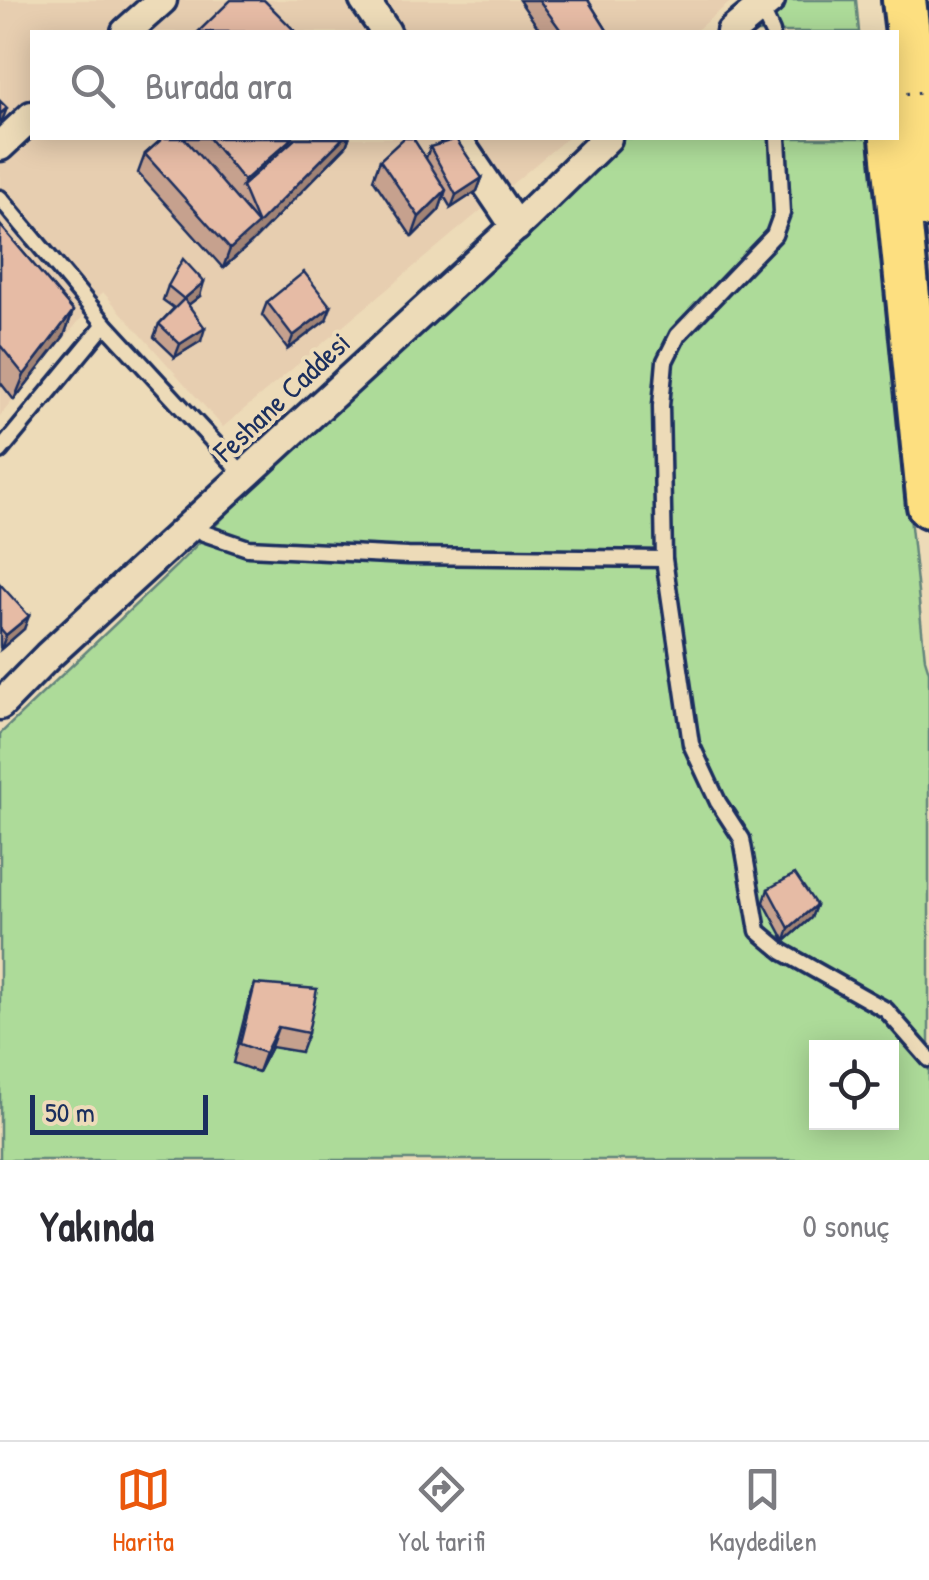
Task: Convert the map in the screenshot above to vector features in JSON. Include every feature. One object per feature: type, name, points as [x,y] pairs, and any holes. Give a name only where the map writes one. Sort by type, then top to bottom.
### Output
[{"type":"main road","points":[[878,0],[882,30]]},
{"type":"main road","points":[[904,0],[929,206]]},
{"type":"main road","points":[[892,140],[929,506]]},
{"type":"street","points":[[128,30],[162,0]]},
{"type":"street","points":[[364,0],[385,30]]},
{"type":"street","points":[[735,30],[768,13]]},
{"type":"street","points":[[0,146],[30,118]]},
{"type":"street","points":[[457,140],[516,227]]},
{"type":"street","name":"Feshane Caddesi","points":[[0,704],[605,140]]},
{"type":"lane","points":[[778,140],[782,213],[774,234],[678,335],[665,361],[661,406],[664,559],[691,744],[718,802],[742,839],[758,931],[783,952],[886,1010],[929,1059]]},
{"type":"lane","points":[[0,198],[105,324],[244,475]]},
{"type":"lane","points":[[0,451],[105,324]]},
{"type":"lane","points":[[194,522],[204,533],[248,548],[408,556],[664,559]]},
{"type":"path","points":[[899,95],[929,92]]},
{"type":"shaded area","points":[[0,0],[733,0],[696,30],[30,30],[30,140],[565,140],[223,427],[103,292],[0,416]]},
{"type":"green space","points":[[784,0],[856,0],[859,30],[748,30]]},
{"type":"green space","points":[[622,140],[870,140],[929,672],[929,1160],[0,1160],[0,734],[176,566],[450,286]]},
{"type":"building","points":[[231,0],[264,0],[294,30],[200,30]]},
{"type":"building","points":[[539,0],[588,0],[607,30],[561,30]]},
{"type":"building","points":[[161,140],[186,140],[258,224],[230,249],[145,154]]},
{"type":"building","points":[[211,140],[290,140],[244,181]]},
{"type":"building","points":[[294,140],[341,140],[258,224],[242,186]]},
{"type":"building","points":[[402,140],[414,140],[446,190],[419,217],[380,160]]},
{"type":"building","points":[[457,140],[482,178],[456,195],[430,147]]},
{"type":"building","points":[[0,225],[73,311],[24,375],[0,345]]},
{"type":"building","points":[[183,259],[204,282],[184,299],[168,286]]},
{"type":"building","points":[[304,272],[331,307],[293,336],[267,302]]},
{"type":"building","points":[[184,299],[205,328],[180,344],[159,324]]},
{"type":"building","points":[[0,584],[29,616],[6,635],[0,628]]},
{"type":"building","points":[[795,874],[816,905],[789,928],[768,889]]},
{"type":"building","points":[[255,984],[317,989],[308,1033],[278,1027],[265,1053],[240,1044]]}]
